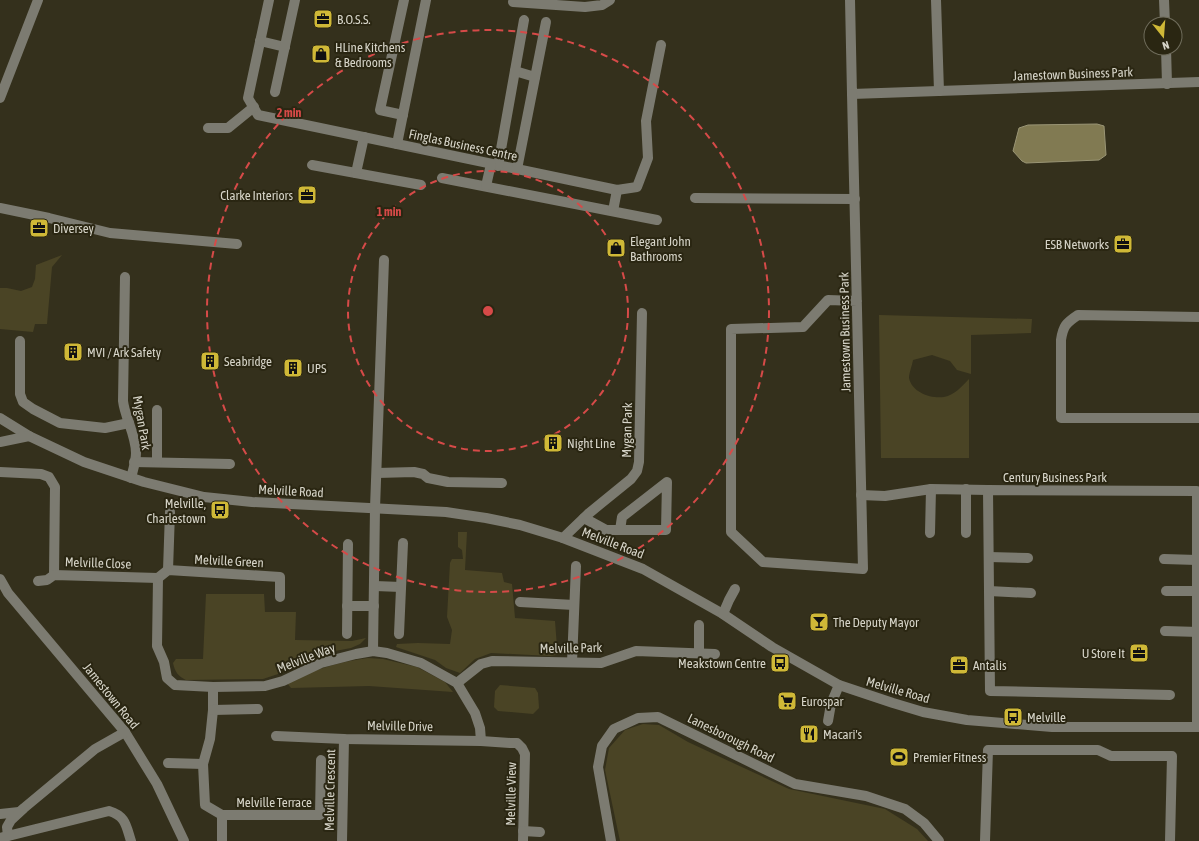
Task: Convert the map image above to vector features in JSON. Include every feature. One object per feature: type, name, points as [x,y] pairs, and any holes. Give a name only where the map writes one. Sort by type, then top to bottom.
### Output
[{"type":"street","points":[[0,98],[38,0]]},
{"type":"street","points":[[208,128],[228,128],[254,107],[248,98],[269,0]]},
{"type":"street","points":[[275,92],[295,0]]},
{"type":"street","points":[[403,115],[380,110],[404,0]]},
{"type":"street","points":[[397,144],[426,0]]},
{"type":"street","points":[[513,2],[585,6],[602,5],[610,0]]},
{"type":"street","name":"Jamestown Business Park","points":[[850,0],[855,199],[863,569],[763,562],[731,532],[731,329],[803,327],[828,300],[857,301]]},
{"type":"street","points":[[936,0],[939,91]]},
{"type":"street","points":[[1164,0],[1165,16]]},
{"type":"street","points":[[486,186],[494,165],[515,71],[524,20]]},
{"type":"street","points":[[517,170],[546,22]]},
{"type":"street","points":[[260,41],[285,47]]},
{"type":"street","name":"Finglas Business Centre","points":[[254,107],[258,115],[617,190],[636,187],[648,158],[646,121],[662,45]]},
{"type":"street","points":[[1166,56],[1167,84]]},
{"type":"street","points":[[515,71],[535,77]]},
{"type":"street","name":"Jamestown Business Park","points":[[852,94],[1199,82]]},
{"type":"street","points":[[356,173],[364,137]]},
{"type":"street","points":[[312,164],[420,185]]},
{"type":"street","points":[[442,178],[656,220]]},
{"type":"street","points":[[613,211],[617,190]]},
{"type":"street","points":[[695,198],[855,199]]},
{"type":"street","points":[[0,208],[110,233],[236,244]]},
{"type":"street","points":[[373,651],[375,508],[384,260]]},
{"type":"street","name":"Mygan Park","points":[[125,277],[123,400],[124,412],[129,423],[136,452],[131,478]]},
{"type":"street","name":"Mygan Park","points":[[563,538],[637,471],[640,462],[642,313]]},
{"type":"street","points":[[1199,317],[1078,315],[1068,321],[1062,330],[1060,340],[1061,418],[1199,418]]},
{"type":"street","points":[[20,341],[20,394],[23,402],[60,423],[105,428],[129,423]]},
{"type":"street","points":[[157,410],[157,462]]},
{"type":"street","name":"Melville Road","points":[[0,418],[29,436],[84,462],[131,478],[204,497],[252,502],[446,512],[520,525],[563,538],[643,569],[723,614],[772,647],[839,685],[893,704],[923,712],[967,720],[1052,727],[1198,727]]},
{"type":"street","points":[[0,442],[29,436]]},
{"type":"street","points":[[134,462],[230,464]]},
{"type":"street","points":[[0,472],[41,474],[49,477],[54,487],[54,575]]},
{"type":"street","points":[[377,473],[414,472],[423,474],[428,478],[448,482],[502,483]]},
{"type":"street","points":[[584,518],[606,530],[620,530],[666,530],[667,482],[622,517],[620,530]]},
{"type":"street","points":[[861,496],[885,496],[931,489],[988,490]]},
{"type":"street","points":[[930,533],[931,489]]},
{"type":"street","points":[[966,490],[966,533]]},
{"type":"street","name":"Century Business Park","points":[[1170,695],[990,692],[988,490],[1198,491],[1198,727]]},
{"type":"street","points":[[170,512],[168,570],[158,578],[157,646],[164,662],[167,678],[175,685],[213,687],[213,710],[210,739],[203,764],[205,805],[222,815],[222,841]]},
{"type":"street","points":[[399,634],[403,543]]},
{"type":"street","points":[[347,634],[348,544]]},
{"type":"street","points":[[989,557],[1028,558]]},
{"type":"street","points":[[1164,559],[1198,557]]},
{"type":"street","points":[[572,662],[576,566]]},
{"type":"street","name":"Melville Green","points":[[168,570],[280,576],[280,597]]},
{"type":"street","name":"Melville Close","points":[[38,581],[47,580],[54,575],[158,578]]},
{"type":"street","name":"Jamestown Road","points":[[0,579],[8,593],[125,732],[157,784],[184,841]]},
{"type":"street","points":[[375,586],[401,587]]},
{"type":"street","points":[[723,614],[736,589]]},
{"type":"street","points":[[989,591],[1031,593]]},
{"type":"street","points":[[1166,591],[1198,591]]},
{"type":"street","points":[[520,602],[574,605]]},
{"type":"street","points":[[347,606],[374,606]]},
{"type":"street","points":[[699,625],[699,653]]},
{"type":"street","points":[[1165,631],[1198,632]]},
{"type":"street","name":"Melville Way","points":[[213,687],[265,686],[283,681],[321,663],[373,651],[387,653],[420,663],[457,683]]},
{"type":"street","name":"Melville Park","points":[[457,683],[481,664],[492,661],[601,663],[636,651],[715,654]]},
{"type":"street","points":[[457,683],[475,713],[482,740]]},
{"type":"street","points":[[828,721],[831,704],[839,685]]},
{"type":"street","points":[[213,710],[258,709]]},
{"type":"street","name":"Lanesborough Road","points":[[611,841],[598,767],[602,746],[614,729],[638,718],[658,717],[795,784],[866,796],[905,809],[924,823],[939,841]]},
{"type":"street","points":[[4,837],[11,820],[22,810],[95,749],[125,732]]},
{"type":"street","name":"Melville Drive","points":[[276,736],[344,739],[482,740],[517,743],[522,748]]},
{"type":"street","name":"Melville Crescent","points":[[342,841],[344,739]]},
{"type":"street","name":"Melville View","points":[[522,748],[525,754],[523,836]]},
{"type":"street","points":[[985,841],[988,750],[1098,750],[1111,756],[1172,756],[1170,841]]},
{"type":"street","name":"Melville Terrace","points":[[222,815],[320,815],[321,760]]},
{"type":"street","points":[[168,763],[203,764]]},
{"type":"street","points":[[0,814],[22,810]]},
{"type":"street","points":[[4,837],[109,811],[118,813],[124,821],[131,841]]},
{"type":"street","points":[[523,836],[540,832]]},
{"type":"shaded area","points":[[1097,124],[1104,126],[1106,155],[1099,160],[1026,163],[1022,161],[1013,151],[1019,128],[1028,125]]},
{"type":"shaded area","points":[[62,255],[52,267],[47,324],[35,324],[33,332],[0,329],[0,288],[21,291],[32,287],[35,279],[36,265]]},
{"type":"shaded area","points":[[879,315],[1032,319],[1031,333],[971,335],[971,374],[957,370],[950,361],[932,355],[913,360],[909,376],[911,383],[914,388],[928,396],[948,396],[958,390],[969,379],[969,458],[881,458]]},
{"type":"shaded area","points":[[458,532],[467,532],[465,570],[502,573],[504,582],[512,584],[515,618],[555,621],[557,647],[568,649],[567,653],[550,656],[491,653],[475,659],[460,673],[446,668],[435,660],[396,647],[397,644],[450,644],[452,630],[447,617],[450,563],[452,559],[463,559],[462,550],[458,547]]},
{"type":"shaded area","points":[[206,594],[264,594],[265,612],[296,612],[295,640],[352,641],[366,638],[360,644],[351,648],[335,651],[300,663],[287,671],[263,679],[186,680],[177,673],[173,663],[176,659],[203,659]]},
{"type":"shaded area","points":[[368,658],[383,659],[417,667],[445,682],[453,692],[369,686],[291,688],[286,682],[326,667]]},
{"type":"shaded area","points":[[500,685],[535,688],[538,693],[539,708],[533,714],[498,711],[494,707],[495,691]]},
{"type":"shaded area","points":[[643,724],[659,725],[688,742],[789,789],[885,809],[917,829],[928,841],[620,841],[605,770],[609,748],[625,730]]},
{"type":"place","name":"B.O.S.S.","points":[[323,19]]},
{"type":"place","name":"HLine Kitchens & Bedrooms","points":[[321,54]]},
{"type":"place","name":"Clarke Interiors","points":[[307,195]]},
{"type":"place","name":"Diversey","points":[[39,228]]},
{"type":"place","name":"ESB Networks","points":[[1123,244]]},
{"type":"place","name":"Elegant John Bathrooms","points":[[616,248]]},
{"type":"place","name":"MVI / Ark Safety","points":[[73,352]]},
{"type":"place","name":"Seabridge","points":[[210,361]]},
{"type":"place","name":"UPS","points":[[293,368]]},
{"type":"place","name":"Night Line","points":[[553,443]]},
{"type":"place","name":"Melville, Charlestown","points":[[220,510]]},
{"type":"place","name":"The Deputy Mayor","points":[[819,622]]},
{"type":"place","name":"U Store It","points":[[1139,653]]},
{"type":"place","name":"Meakstown Centre","points":[[780,663]]},
{"type":"place","name":"Antalis","points":[[959,665]]},
{"type":"place","name":"Eurospar","points":[[787,701]]},
{"type":"place","name":"Melville","points":[[1013,717]]},
{"type":"place","name":"Macari's","points":[[809,734]]},
{"type":"place","name":"Premier Fitness","points":[[899,757]]}]
